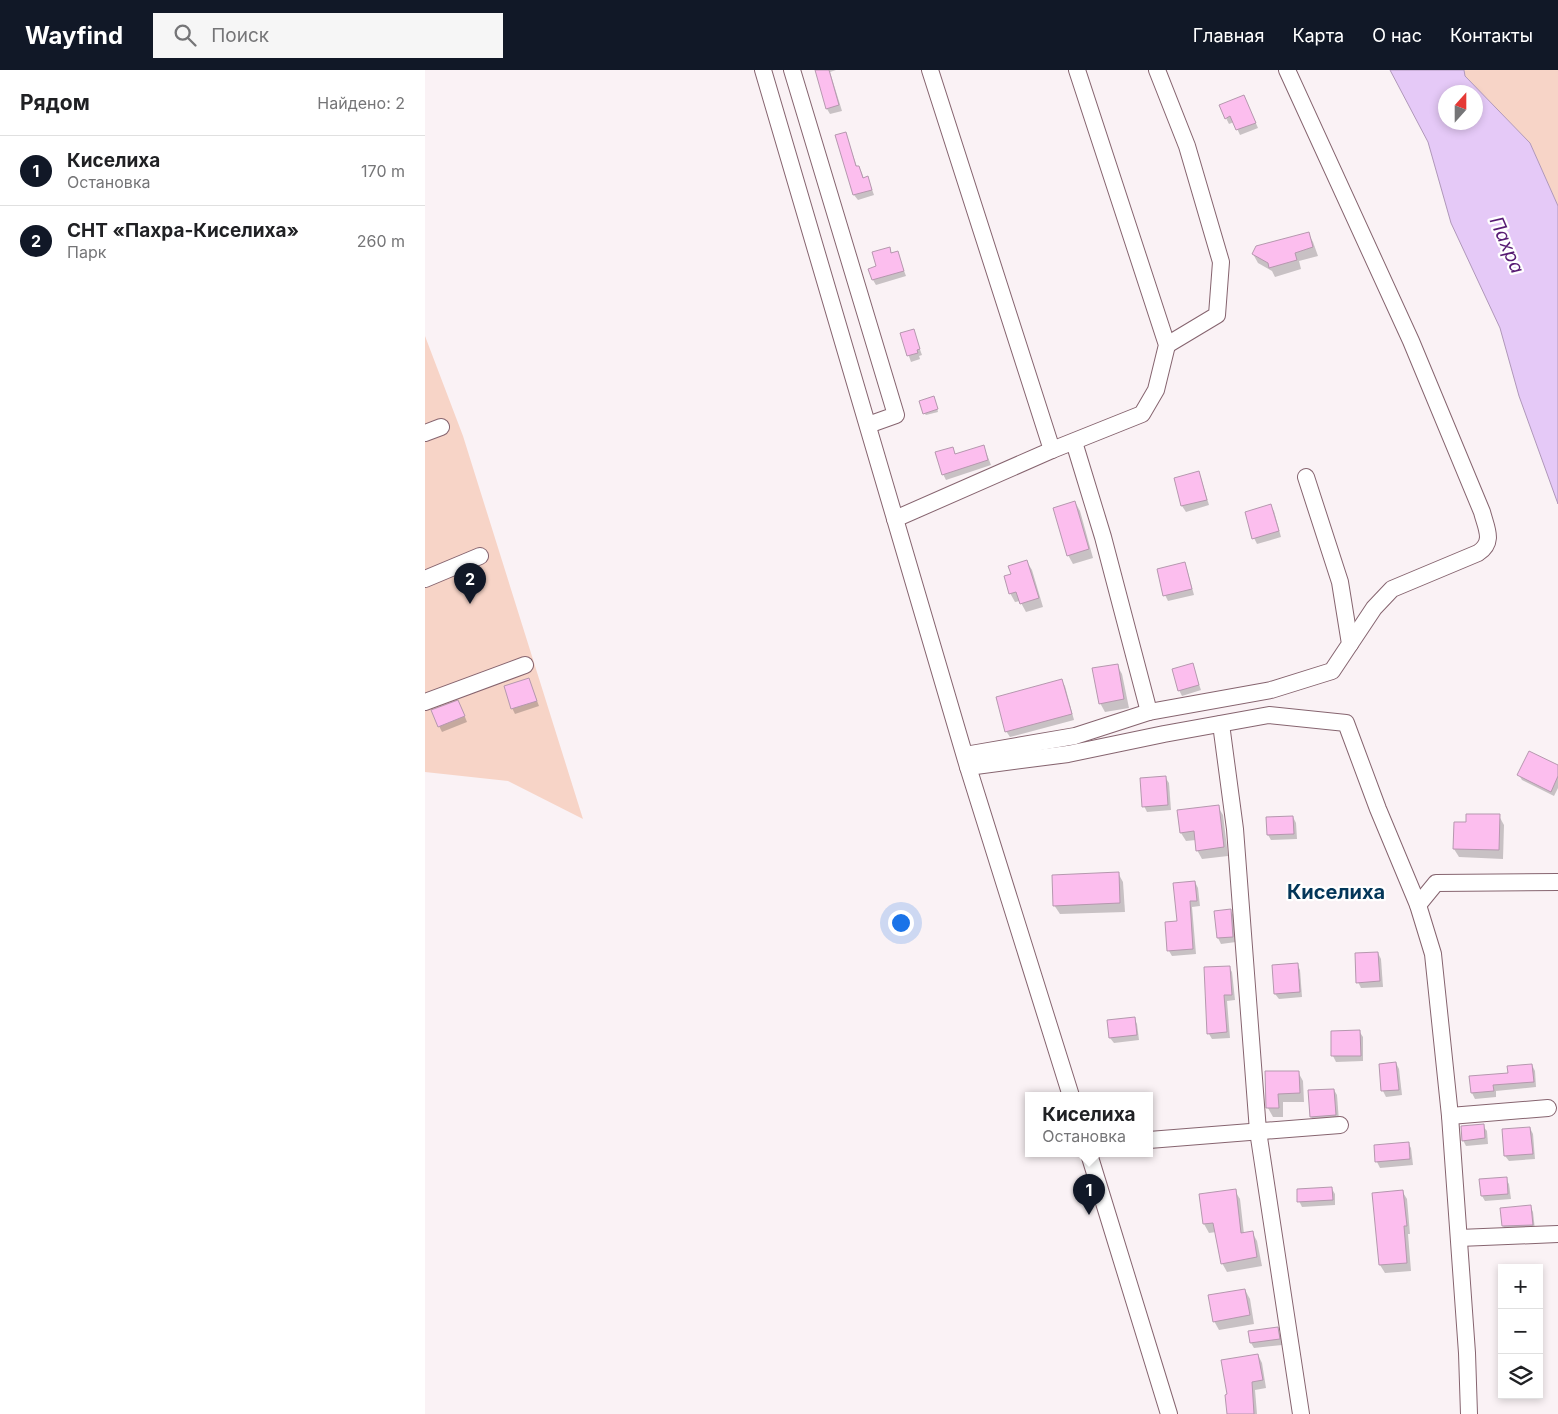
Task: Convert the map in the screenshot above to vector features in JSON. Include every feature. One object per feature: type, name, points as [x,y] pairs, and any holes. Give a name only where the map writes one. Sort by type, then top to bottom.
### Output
[{"type":"street","points":[[763,70],[967,761],[1070,1092]]},
{"type":"street","points":[[792,70],[896,415],[867,425]]},
{"type":"street","points":[[930,70],[1052,450]]},
{"type":"street","points":[[895,519],[1052,450],[1141,414],[1156,390],[1167,345],[1077,70]]},
{"type":"street","points":[[1157,70],[1187,146],[1221,262],[1217,315],[1167,345]]},
{"type":"street","points":[[967,761],[1075,736],[1149,712],[1271,690],[1332,671],[1374,608],[1393,589],[1485,549],[1489,537],[1482,512],[1411,341],[1287,70]]},
{"type":"street","points":[[425,433],[441,427]]},
{"type":"street","points":[[1074,442],[1103,537],[1149,712]]},
{"type":"street","points":[[1306,477],[1341,582],[1350,644]]},
{"type":"street","points":[[425,579],[480,556]]},
{"type":"street","points":[[425,702],[525,665]]},
{"type":"street","points":[[967,761],[1068,754],[1269,716],[1347,723],[1378,810],[1418,905],[1433,954],[1450,1116],[1467,1352],[1469,1414]]},
{"type":"street","points":[[1221,724],[1235,829],[1259,1131],[1301,1414]]},
{"type":"street","points":[[1418,905],[1436,883],[1558,882]]},
{"type":"street","points":[[1450,1116],[1548,1108]]},
{"type":"street","points":[[1153,1140],[1340,1125]]},
{"type":"street","points":[[1090,1157],[1169,1414]]},
{"type":"street","points":[[1459,1238],[1558,1234]]},
{"type":"shaded area","points":[[1464,70],[1558,70],[1558,206],[1530,143],[1483,95],[1483,85],[1474,85],[1465,76]]},
{"type":"shaded area","points":[[425,336],[463,436],[583,819],[508,781],[425,772]]},
{"type":"water","name":"Пахра","points":[[1390,70],[1464,70],[1465,76],[1474,85],[1438,85],[1438,130],[1483,130],[1483,95],[1530,143],[1558,206],[1558,504],[1519,396],[1500,328],[1451,223],[1428,142]]},
{"type":"building","points":[[815,70],[829,70],[839,105],[826,109]]},
{"type":"building","points":[[1244,95],[1256,123],[1236,130],[1230,116],[1225,119],[1219,105]]},
{"type":"building","points":[[846,132],[856,166],[859,166],[863,178],[868,176],[872,190],[853,195],[835,135]]},
{"type":"building","points":[[1309,232],[1313,247],[1295,253],[1297,260],[1269,268],[1268,263],[1252,254],[1256,246]]},
{"type":"building","points":[[890,247],[891,253],[898,251],[904,271],[872,280],[868,269],[876,266],[872,252]]},
{"type":"building","points":[[914,329],[920,349],[917,350],[918,353],[907,356],[900,333]]},
{"type":"building","points":[[934,396],[938,409],[923,414],[919,401]]},
{"type":"building","points":[[984,445],[988,460],[942,475],[935,452],[953,447],[955,454]]},
{"type":"building","points":[[1199,471],[1207,500],[1181,506],[1174,478]]},
{"type":"building","points":[[1075,501],[1089,549],[1067,556],[1053,508]]},
{"type":"building","points":[[1271,504],[1279,531],[1252,539],[1245,512]]},
{"type":"building","points":[[1027,560],[1039,598],[1020,604],[1016,592],[1009,594],[1004,576],[1011,574],[1008,566]]},
{"type":"building","points":[[1185,562],[1192,589],[1163,596],[1157,569]]},
{"type":"building","points":[[1193,663],[1199,685],[1178,691],[1172,669]]},
{"type":"building","points":[[1118,664],[1124,699],[1099,704],[1092,668]]},
{"type":"building","points":[[529,678],[537,701],[511,709],[504,686]]},
{"type":"building","points":[[1062,679],[1072,714],[1005,732],[996,697]]},
{"type":"building","points":[[458,700],[465,716],[438,727],[431,710]]},
{"type":"building","points":[[1529,751],[1558,765],[1558,776],[1551,792],[1517,775]]},
{"type":"building","points":[[1166,776],[1168,805],[1142,807],[1140,778]]},
{"type":"building","points":[[1219,805],[1224,847],[1196,851],[1194,831],[1180,833],[1177,810]]},
{"type":"building","points":[[1466,814],[1500,814],[1499,850],[1453,849],[1454,822],[1466,822]]},
{"type":"building","points":[[1293,816],[1294,834],[1267,835],[1266,817]]},
{"type":"building","points":[[1119,872],[1120,903],[1053,906],[1052,875]]},
{"type":"building","points":[[1195,881],[1197,901],[1190,901],[1193,949],[1167,951],[1165,922],[1177,921],[1173,883]]},
{"type":"building","points":[[1231,909],[1233,937],[1217,938],[1214,911]]},
{"type":"building","points":[[1378,952],[1380,981],[1356,983],[1355,953]]},
{"type":"building","points":[[1298,963],[1300,992],[1274,994],[1272,965]]},
{"type":"building","points":[[1230,966],[1232,995],[1224,995],[1227,1032],[1207,1034],[1204,967]]},
{"type":"building","points":[[1135,1017],[1137,1035],[1109,1038],[1107,1020]]},
{"type":"building","points":[[1360,1030],[1361,1056],[1331,1056],[1331,1031]]},
{"type":"building","points":[[1396,1062],[1399,1090],[1381,1091],[1379,1064]]},
{"type":"building","points":[[1532,1064],[1534,1082],[1493,1085],[1494,1091],[1471,1093],[1469,1076],[1508,1073],[1507,1066]]},
{"type":"building","points":[[1265,1071],[1299,1071],[1300,1093],[1278,1094],[1279,1108],[1266,1108]]},
{"type":"building","points":[[1334,1089],[1336,1115],[1310,1117],[1308,1090]]},
{"type":"building","points":[[1484,1124],[1485,1138],[1462,1141],[1461,1126]]},
{"type":"building","points":[[1530,1127],[1533,1154],[1504,1156],[1502,1129]]},
{"type":"building","points":[[1409,1142],[1410,1159],[1375,1162],[1374,1145]]},
{"type":"building","points":[[1507,1177],[1508,1194],[1481,1196],[1479,1179]]},
{"type":"building","points":[[1332,1187],[1333,1200],[1297,1202],[1297,1189]]},
{"type":"building","points":[[1236,1189],[1241,1233],[1253,1231],[1257,1257],[1221,1264],[1213,1223],[1203,1224],[1199,1194]]},
{"type":"building","points":[[1403,1190],[1407,1226],[1404,1226],[1407,1263],[1379,1265],[1372,1193]]},
{"type":"building","points":[[1531,1205],[1533,1225],[1502,1226],[1500,1208]]},
{"type":"building","points":[[1245,1289],[1250,1315],[1213,1322],[1208,1295]]},
{"type":"building","points":[[1278,1327],[1280,1339],[1250,1343],[1248,1331]]},
{"type":"building","points":[[1258,1354],[1263,1380],[1252,1382],[1254,1414],[1227,1414],[1225,1395],[1227,1394],[1221,1360]]},
{"type":"place","name":"СНТ «Пахра-Киселиха»","points":[[470,604]]},
{"type":"place","name":"Киселиха","points":[[1089,1215]]},
{"type":"district","name":"Киселиха","points":[[1336,892]]}]
